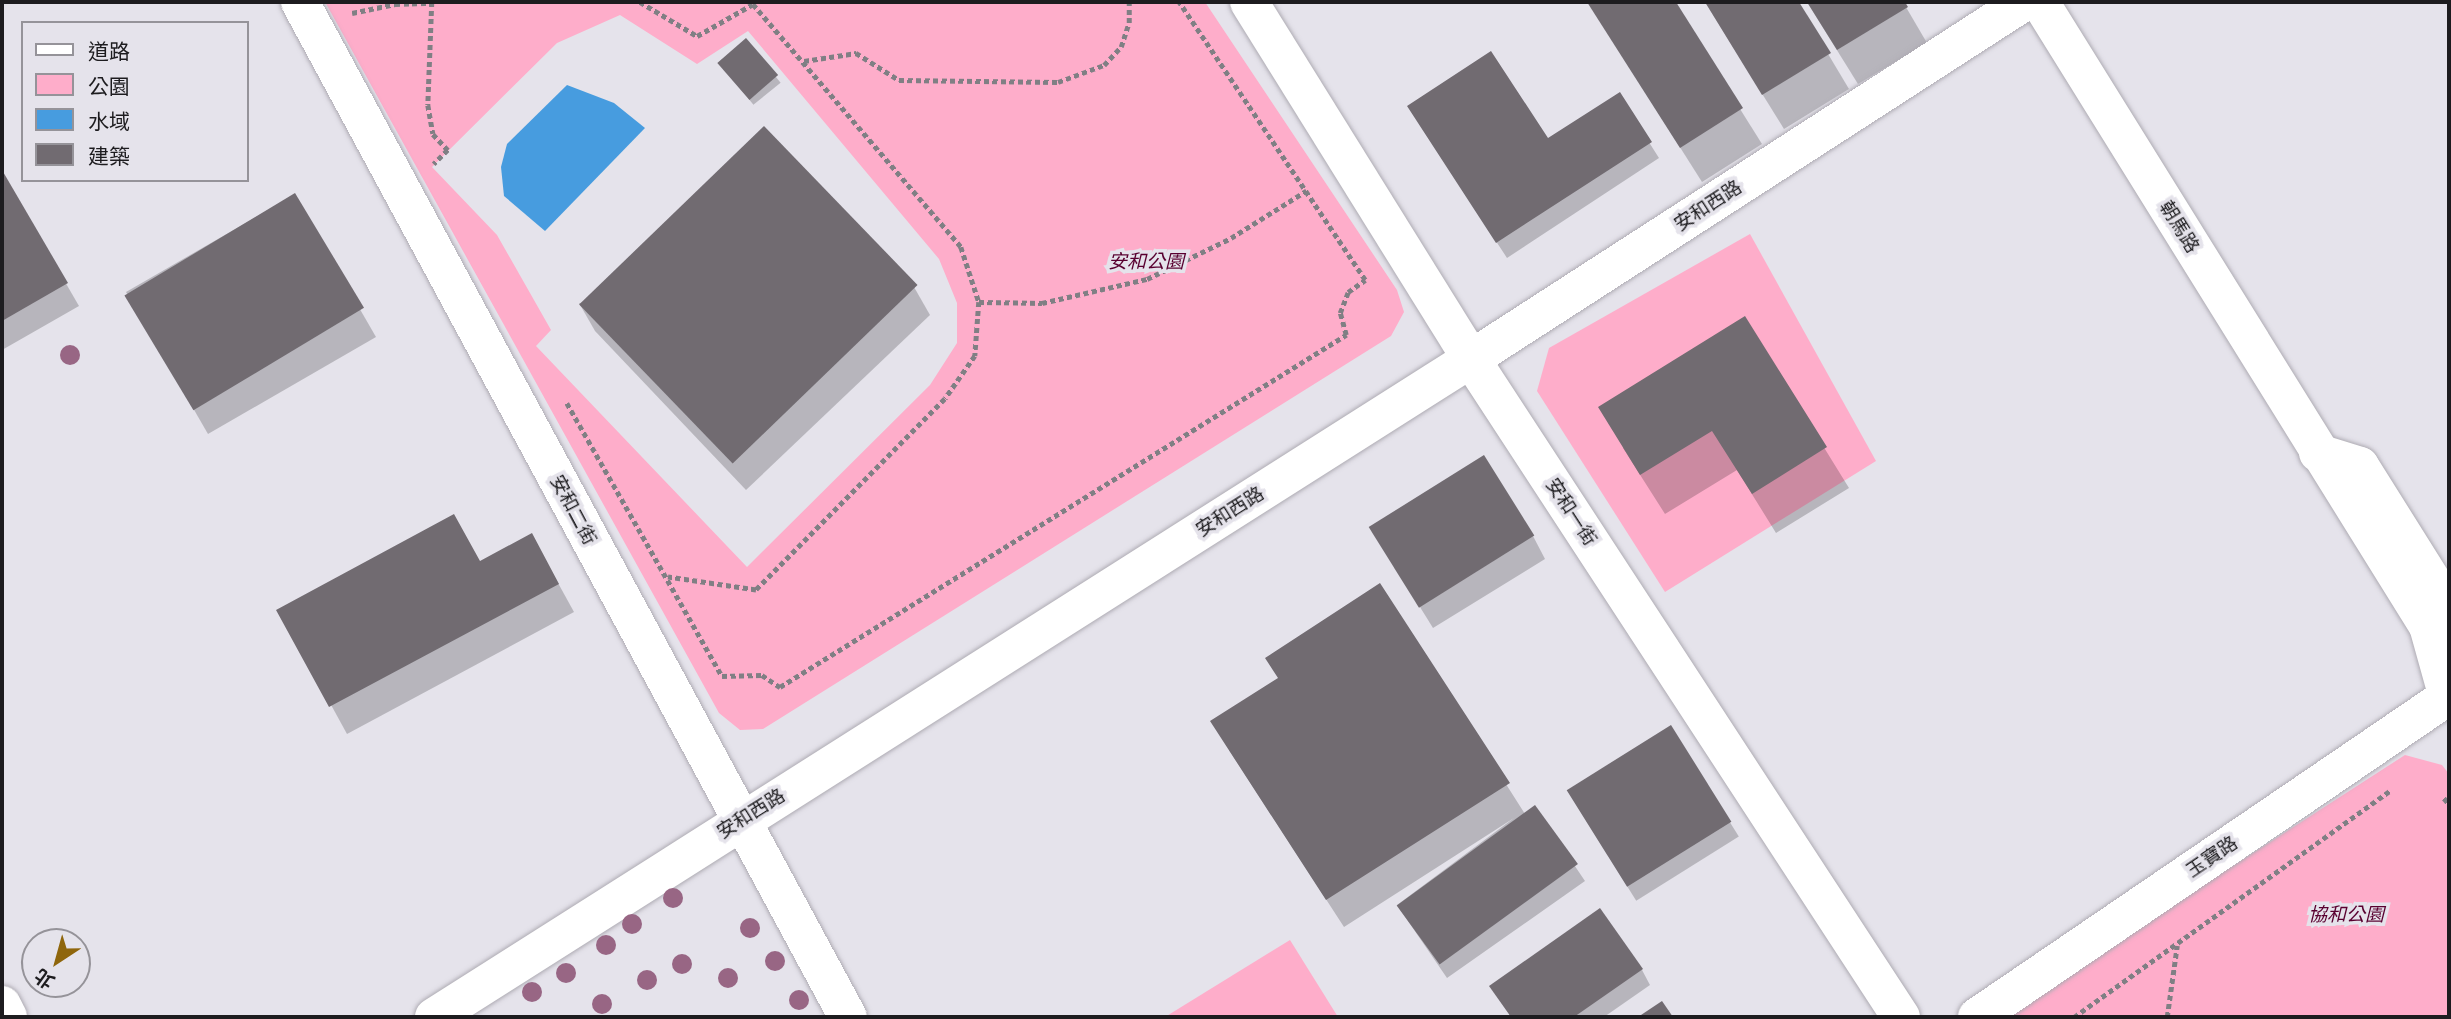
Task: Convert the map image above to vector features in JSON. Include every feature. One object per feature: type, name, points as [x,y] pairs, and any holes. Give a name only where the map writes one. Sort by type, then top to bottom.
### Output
[{"type":"street","name":"安和二街","points":[[300,2],[848,1017]]},
{"type":"street","name":"安和一街","points":[[1249,2],[1471,359],[1901,1017]]},
{"type":"street","name":"安和西路","points":[[434,1017],[1471,359],[2024,2]]},
{"type":"street","name":"朝馬路","points":[[2040,2],[2428,626],[2448,699]]},
{"type":"street","points":[[2318,453],[2360,466],[2449,608]]},
{"type":"street","name":"玉寶路","points":[[1977,1017],[2448,699]]},
{"type":"street","points":[[2,1005],[8,1017]]},
{"type":"path","points":[[345,2],[351,13],[395,4],[432,2],[428,105],[433,134],[448,150],[431,167],[438,178]]},
{"type":"path","points":[[640,2],[697,36],[753,4],[961,247],[979,302],[975,356],[946,399],[756,590],[667,576]]},
{"type":"path","points":[[803,61],[856,53],[899,80],[1058,82],[1104,65],[1121,47],[1129,23],[1129,2]]},
{"type":"path","points":[[560,391],[722,676],[762,675],[780,687],[1346,335],[1340,313],[1348,292],[1365,280],[1179,2]]},
{"type":"path","points":[[979,302],[1042,303],[1147,279],[1231,238],[1306,191]]},
{"type":"path","points":[[2074,1017],[2177,946],[2390,791]]},
{"type":"path","points":[[2444,798],[2449,804]]},
{"type":"path","points":[[2167,1017],[2177,946]]},
{"type":"green space","name":"安和公園","points":[[325,2],[1205,2],[1397,290],[1404,312],[1391,336],[763,729],[740,730],[719,713]],"holes":[[[620,15],[697,64],[748,31],[939,259],[957,303],[957,343],[930,385],[747,567],[536,346],[551,330],[497,235],[432,167],[557,43]]]},
{"type":"green space","points":[[1750,234],[1876,461],[1665,592],[1537,391],[1549,348]]},
{"type":"green space","name":"協和公園","points":[[2405,755],[2442,765],[2449,774],[2449,1017],[1999,1017]]},
{"type":"green space","points":[[1290,940],[1338,1017],[1165,1017]]},
{"type":"water","points":[[567,85],[614,103],[645,128],[545,231],[504,196],[501,167],[507,144]]},
{"type":"building","points":[[1587,2],[1676,2],[1743,108],[1680,148]]},
{"type":"building","points":[[1705,2],[1799,2],[1831,53],[1762,95]]},
{"type":"building","points":[[1807,2],[1905,2],[1908,7],[1837,50]]},
{"type":"building","points":[[746,38],[778,75],[749,100],[717,63]]},
{"type":"building","points":[[1491,51],[1548,138],[1620,92],[1652,142],[1496,243],[1407,106]]},
{"type":"building","points":[[764,126],[918,285],[733,464],[579,305]]},
{"type":"building","points":[[2,170],[68,283],[2,321]]},
{"type":"building","points":[[295,193],[364,308],[193,410],[124,295]]},
{"type":"building","points":[[1745,316],[1827,447],[1752,494],[1712,431],[1640,475],[1598,407]]},
{"type":"building","points":[[1484,455],[1534,536],[1419,608],[1369,527]]},
{"type":"building","points":[[454,514],[480,561],[532,533],[559,584],[329,707],[276,610]]},
{"type":"building","points":[[1380,583],[1510,783],[1326,900],[1210,721],[1278,678],[1265,658]]},
{"type":"building","points":[[1671,725],[1731,822],[1627,887],[1567,790]]},
{"type":"building","points":[[1535,805],[1578,864],[1440,965],[1397,906]]},
{"type":"building","points":[[1600,908],[1643,969],[1574,1017],[1511,1017],[1489,986]]},
{"type":"building","points":[[1662,1001],[1673,1017],[1638,1017]]}]
